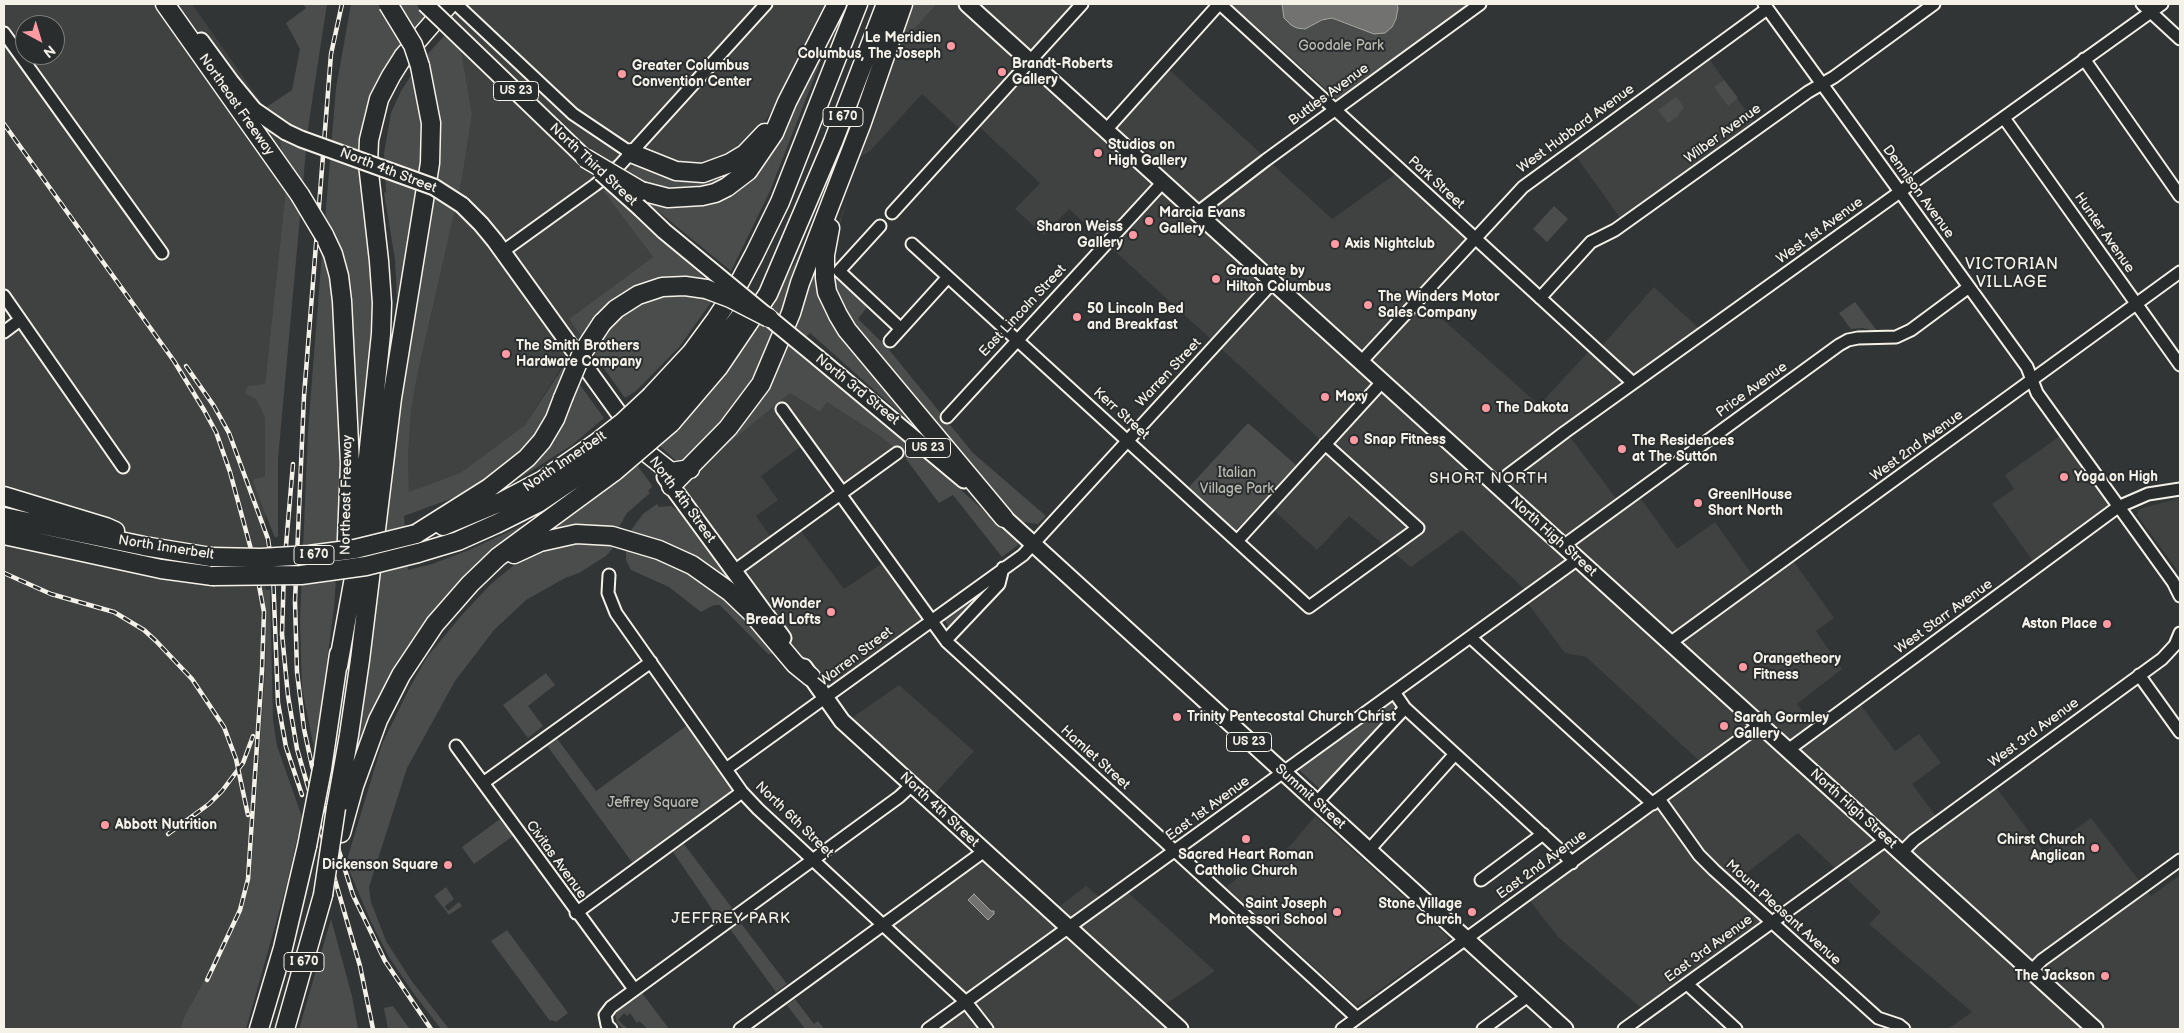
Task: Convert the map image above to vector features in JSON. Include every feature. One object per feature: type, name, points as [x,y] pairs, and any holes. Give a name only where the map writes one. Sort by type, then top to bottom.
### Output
[{"type":"highway","name":"Northeast Freeway","points":[[165,4],[300,195],[324,235],[339,276],[342,301],[350,464],[346,564],[338,666],[322,768],[307,846],[283,948],[259,1029]]},
{"type":"highway","name":"Northeast Freeway","points":[[285,1029],[323,895],[360,660],[392,398],[430,163],[431,123],[420,66],[413,46],[388,4]]},
{"type":"highway","points":[[585,158],[622,181],[652,194],[683,198],[702,196],[715,193],[739,179],[748,171],[770,140],[787,102],[837,4]]},
{"type":"highway","name":"North Innerbelt","points":[[4,517],[144,546],[211,556],[261,558],[309,555],[355,549],[416,534],[465,518],[503,501],[542,480],[605,458],[623,422],[652,396],[691,353],[737,287],[784,193],[858,4]]},
{"type":"highway","name":"North Innerbelt","points":[[4,536],[161,569],[212,576],[264,577],[301,575],[366,566],[458,541],[538,503],[666,416],[702,389],[736,345],[768,294],[797,230],[886,4]]},
{"type":"highway","points":[[671,486],[728,428],[761,384],[791,313],[800,283],[861,125],[903,4]]},
{"type":"highway","points":[[392,398],[391,288],[377,167],[379,135],[390,98],[399,80],[455,5]]},
{"type":"highway","points":[[338,666],[357,561],[381,334],[382,303],[379,261],[368,180],[369,140],[379,99],[403,57],[455,5]]},
{"type":"highway","points":[[631,153],[676,171],[694,174],[718,169],[745,154],[770,129],[787,102]]},
{"type":"highway","points":[[861,125],[830,231],[825,255],[827,292],[847,330],[1004,518]]},
{"type":"highway","points":[[416,534],[489,488],[527,458],[555,419],[581,355],[602,323],[616,309],[638,295],[662,287],[685,286],[706,289],[730,298],[768,318]]},
{"type":"highway","points":[[648,454],[671,472],[690,468]]},
{"type":"highway","name":"I 670","points":[[323,895],[370,740],[401,674],[435,624],[483,572],[605,458]]},
{"type":"highway","points":[[12,498],[106,527],[144,546]]},
{"type":"highway","points":[[483,572],[540,542],[567,535],[596,534],[647,545],[692,565],[718,583],[752,613],[795,664],[811,677]]},
{"type":"main road","name":"North 4th Street","points":[[175,4],[231,82],[254,110],[286,132],[302,139],[434,187],[462,205],[481,224],[842,721],[983,852],[1180,1029]]},
{"type":"main road","name":"North Third Street","points":[[425,4],[664,231],[768,318]]},
{"type":"main road","name":"North High Street","points":[[967,4],[2094,1029]]},
{"type":"main road","name":"North 3rd Street","points":[[768,318],[937,456],[1034,544]]},
{"type":"main road","name":"Summit Street","points":[[1034,544],[1565,1029]]},
{"type":"street","points":[[502,252],[600,181],[631,153],[766,4]]},
{"type":"street","points":[[892,213],[1082,4]]},
{"type":"street","points":[[1106,130],[1220,4]]},
{"type":"street","name":"Park Street","points":[[1220,4],[1633,383]]},
{"type":"street","name":"Buttles Avenue","points":[[1198,213],[1208,203],[1480,4]]},
{"type":"street","name":"Wilber Avenue","points":[[1540,298],[1591,242],[1615,230],[1821,83],[1834,77],[1934,4]]},
{"type":"street","points":[[2142,4],[2180,39]]},
{"type":"street","name":"West 1st Avenue","points":[[1497,486],[1511,472],[1633,383],[2162,4]]},
{"type":"street","points":[[455,5],[573,114],[631,153]]},
{"type":"street","name":"Dennison Avenue","points":[[1765,6],[2028,367],[2037,393],[2173,582],[2180,596]]},
{"type":"street","name":"West Hubbard Avenue","points":[[1362,362],[1533,178],[1765,6]]},
{"type":"street","points":[[4,33],[162,253]]},
{"type":"street","points":[[2084,59],[2180,196]]},
{"type":"street","name":"Hunter Avenue","points":[[2004,118],[2180,366]]},
{"type":"street","name":"East Lincoln Street","points":[[946,417],[1163,182]]},
{"type":"street","points":[[880,226],[839,271],[901,329]]},
{"type":"street","name":"Kerr Street","points":[[912,244],[1309,607],[1418,528],[1325,444]]},
{"type":"street","name":"West 2nd Avenue","points":[[1670,643],[2180,272]]},
{"type":"street","points":[[890,341],[948,277]]},
{"type":"street","name":"Warren Street","points":[[726,769],[1023,555],[1273,282]]},
{"type":"street","name":"Price Avenue","points":[[1563,546],[1840,345],[1848,340],[1858,338],[1896,337],[1911,330],[1969,288]]},
{"type":"street","points":[[4,296],[123,467]]},
{"type":"street","points":[[4,332],[20,320]]},
{"type":"street","points":[[1237,541],[1382,382]]},
{"type":"street","name":"Hamlet Street","points":[[782,409],[946,640],[1174,852],[1351,1025]]},
{"type":"street","points":[[734,571],[897,453]]},
{"type":"street","points":[[2118,507],[2148,494],[2180,489]]},
{"type":"street","name":"West Starr Avenue","points":[[1788,750],[2118,507]]},
{"type":"street","name":"East 1st Avenue","points":[[928,1029],[1578,559]]},
{"type":"street","points":[[946,640],[999,584],[1003,568]]},
{"type":"street","name":"North 6th Street","points":[[608,575],[608,593],[616,613],[742,792],[966,1002],[987,1029]]},
{"type":"street","name":"West 3rd Avenue","points":[[1901,853],[1917,838],[2169,652],[2180,633]]},
{"type":"street","name":"Mount Pleasant Avenue","points":[[1470,637],[1656,802],[1705,862],[1771,922],[1878,1018],[1899,1025],[1904,1029]]},
{"type":"street","points":[[483,783],[651,662]]},
{"type":"street","points":[[2139,675],[2180,732]]},
{"type":"street","points":[[1394,692],[1405,708],[1543,834],[1572,863]]},
{"type":"street","points":[[1316,803],[1405,708]]},
{"type":"street","name":"East 2nd Avenue","points":[[1351,1025],[1760,725]]},
{"type":"street","name":"Civitas Avenue","points":[[456,746],[634,990]]},
{"type":"street","points":[[1368,851],[1455,754]]},
{"type":"street","points":[[611,1029],[606,1021],[607,1011],[912,785]]},
{"type":"street","points":[[576,913],[742,792]]},
{"type":"street","points":[[1481,880],[1543,834]]},
{"type":"street","name":"East 3rd Avenue","points":[[1624,1029],[1886,840]]},
{"type":"street","points":[[740,1029],[983,852]]},
{"type":"street","points":[[2031,971],[2042,960],[2180,860]]},
{"type":"street","points":[[1687,984],[1736,1029]]},
{"type":"street","points":[[1483,1029],[1528,996]]},
{"type":"shaded area","points":[[4,4],[192,4],[265,108],[277,116],[286,188],[265,384],[266,660],[251,872],[241,909],[185,1015],[180,1029],[4,1029],[4,322],[10,317],[4,309]]},
{"type":"shaded area","points":[[444,4],[825,4],[772,111],[757,131],[736,152],[713,165],[603,191],[653,257],[569,319],[581,336],[525,425],[460,473],[409,493],[408,458],[411,412],[417,376],[462,179],[472,114],[461,50],[445,35]]},
{"type":"shaded area","points":[[937,4],[1083,4],[1029,63],[1104,129],[1163,64],[1332,219],[1401,170],[1478,238],[1422,301],[1539,405],[1595,345],[1599,349],[1654,287],[1704,333],[1567,433],[1621,505],[1637,493],[1677,549],[1715,522],[1756,580],[1789,555],[1834,618],[1816,631],[1842,669],[1797,704],[1817,731],[1857,700],[1895,751],[1919,734],[1941,763],[1912,784],[1940,822],[1993,783],[2044,852],[2091,818],[2151,896],[2180,875],[2180,1029],[1948,1029],[1972,1012],[1869,924],[1881,912],[1798,833],[1731,885],[1772,925],[1647,1013],[1558,937],[1527,897],[1706,767],[1586,657],[1565,653],[1526,601],[1526,591],[1462,530],[1411,567],[1349,516],[1317,550],[1269,506],[1325,444],[1069,209],[1044,235],[1015,209],[1040,183],[973,121],[963,132],[922,94],[870,151],[861,156],[901,34],[906,38]]},
{"type":"shaded area","points":[[1282,4],[1397,4],[1398,8],[1392,27],[1385,33],[1374,34],[1332,18],[1322,20],[1305,29],[1297,28],[1284,18]]},
{"type":"shaded area","points":[[1710,60],[1754,122],[1620,218],[1576,156]]},
{"type":"shaded area","points":[[790,393],[820,412],[827,402],[881,437],[903,455],[844,498],[804,444],[761,476],[778,500],[756,516],[778,547],[800,530],[844,589],[887,560],[931,621],[826,698],[674,498],[702,466]]},
{"type":"shaded area","points":[[2064,433],[2119,511],[2038,568],[1992,504],[2014,489],[2005,475]]},
{"type":"shaded area","points":[[2180,498],[2180,574],[2137,515],[2139,509]]},
{"type":"shaded area","points":[[899,685],[974,751],[929,800],[847,725],[856,715]]},
{"type":"shaded area","name":"Saint Joseph Montessori School","points":[[1315,816],[1447,936],[1448,941],[1357,1006],[1226,887],[1263,858],[1267,863],[1291,845]]},
{"type":"shaded area","points":[[986,852],[1052,912],[1086,886],[1104,901],[967,1000],[885,924]]},
{"type":"shaded area","points":[[1124,889],[1215,971],[1158,1009],[1181,1029],[928,1029]]},
{"type":"shaded area","points":[[974,894],[991,911],[994,911],[994,914],[988,920],[968,900]]},
{"type":"green space","points":[[303,4],[327,4],[308,128],[278,459],[278,536],[275,538],[253,482],[254,479],[265,477],[265,417],[256,399],[245,392],[248,386],[265,384],[286,188],[277,116],[265,108],[292,90],[300,49],[286,23],[306,8]]},
{"type":"green space","points":[[351,4],[441,4],[373,97],[375,311],[361,471],[355,471],[325,220],[336,88]]},
{"type":"green space","points":[[911,4],[937,4],[906,38],[901,34]]},
{"type":"green space","name":"Goodale Park","points":[[1231,4],[1470,4],[1343,97],[1337,99]]},
{"type":"green space","points":[[834,27],[770,191],[731,271],[643,199],[730,190]]},
{"type":"green space","points":[[445,35],[461,50],[472,114],[462,179],[417,376],[411,412],[408,458],[409,492],[460,473],[525,425],[565,364],[604,418],[572,445],[520,478],[518,475],[549,415],[536,440],[483,484],[453,498],[404,516],[408,570],[432,564],[469,550],[534,520],[428,621],[393,671],[376,704],[358,750],[354,750],[401,381],[437,171],[439,116],[425,57]]},
{"type":"green space","points":[[414,71],[422,108],[424,147],[401,302],[397,301],[395,260],[384,193],[386,192],[384,153],[391,113],[401,91]]},
{"type":"green space","points":[[1724,80],[1738,98],[1728,106],[1714,87]]},
{"type":"green space","points":[[1676,97],[1684,107],[1678,116],[1668,123],[1658,110]]},
{"type":"green space","points":[[747,161],[723,180],[698,189],[671,192],[629,178],[609,192],[707,280],[705,283],[666,282],[609,324],[641,301],[670,293],[714,298],[680,346],[636,391],[625,398],[569,319],[653,257],[603,191],[638,163],[658,171]]},
{"type":"green space","points":[[848,195],[836,237],[833,273],[868,306],[858,319],[886,346],[973,453],[1046,516],[1038,524],[1023,522],[997,498],[855,329],[840,305],[832,280],[834,239]]},
{"type":"green space","points":[[1554,206],[1568,219],[1547,242],[1533,229]]},
{"type":"green space","points":[[816,218],[788,301],[753,383],[695,456],[680,463],[660,446],[677,431],[735,361],[761,323],[799,255]]},
{"type":"green space","points":[[322,252],[334,293],[341,441],[341,506],[334,607],[315,754],[302,688],[300,620],[308,431]]},
{"type":"green space","points":[[814,265],[819,267],[820,280],[927,437],[810,333],[794,348],[847,388],[890,425],[1017,541],[1018,545],[1002,557],[953,495],[939,503],[903,455],[881,437],[827,402],[820,412],[790,393],[702,466],[735,430]]},
{"type":"green space","points":[[1855,302],[1878,332],[1863,328],[1851,329],[1839,313]]},
{"type":"green space","name":"Italian Village Park","points":[[1248,423],[1296,465],[1236,530],[1189,487]]},
{"type":"green space","points":[[637,465],[652,487],[648,491],[650,493],[627,513],[618,529],[613,548],[606,556],[579,573],[565,578],[526,600],[494,630],[455,681],[407,768],[369,887],[371,902],[386,941],[411,980],[449,1029],[441,1029],[389,957],[371,922],[346,863],[382,744],[427,657],[461,616],[491,584],[524,557],[548,531]]},
{"type":"green space","points":[[657,504],[659,507],[671,506],[677,510],[681,507],[743,591],[629,533],[643,514]]},
{"type":"green space","points":[[626,547],[669,560],[719,590],[775,650],[772,654],[768,654],[720,605],[714,605],[701,612],[669,587],[631,570],[626,560]]},
{"type":"green space","points":[[261,590],[270,590],[273,720],[277,746],[302,817],[286,887],[246,1029],[180,1029],[185,1015],[241,909],[251,872],[266,660],[266,628]]},
{"type":"green space","points":[[980,594],[983,595],[949,628],[944,619]]},
{"type":"green space","points":[[546,673],[555,685],[528,706],[543,726],[528,738],[503,705]]},
{"type":"green space","points":[[1391,703],[1394,705],[1393,709],[1320,789],[1298,769],[1364,721]]},
{"type":"green space","name":"Jeffrey Square","points":[[693,721],[742,792],[637,869],[543,740],[553,733],[596,791]]},
{"type":"green space","points":[[500,819],[513,836],[474,864],[462,847]]},
{"type":"green space","points":[[684,844],[732,908],[718,918],[673,852]]},
{"type":"green space","points":[[446,887],[454,899],[445,906],[448,911],[459,902],[462,906],[449,915],[434,896]]},
{"type":"green space","points":[[331,919],[352,996],[358,1029],[299,1029]]},
{"type":"green space","points":[[740,922],[787,984],[776,992],[730,929]]},
{"type":"green space","points":[[507,930],[568,1013],[556,1022],[550,1021],[491,941]]},
{"type":"green space","points":[[642,993],[669,1029],[648,1029],[639,1021],[637,1023],[630,1013],[627,1016],[624,1013],[618,1020],[628,1029],[623,1029],[617,1023],[615,1015],[618,1011]]},
{"type":"green space","points":[[795,999],[814,1024],[818,1021],[824,1029],[805,1029],[787,1005]]},
{"type":"green space","points":[[393,1006],[409,1029],[388,1029],[384,1008]]},
{"type":"railway","points":[[342,4],[331,54],[304,396],[295,601],[297,672],[304,729],[312,766],[353,895],[385,961],[431,1029]]},
{"type":"railway","points":[[4,124],[174,361],[204,410],[216,432],[230,472],[255,564],[264,612],[248,879],[240,910],[207,980]]},
{"type":"railway","points":[[186,366],[214,406],[229,433],[268,539],[273,573],[278,703],[286,747],[302,795]]},
{"type":"railway","points":[[293,464],[284,569],[282,634],[288,696],[297,749],[360,966],[373,1029]]},
{"type":"railway","points":[[4,573],[51,594],[114,612],[144,630],[156,641],[192,679],[224,727],[236,759],[248,815]]},
{"type":"railway","points":[[168,834],[209,804],[222,791],[243,763],[253,736]]},
{"type":"place","name":"Le Meridien Columbus, The Joseph","points":[[951,46]]},
{"type":"place","name":"Brandt-Roberts Gallery","points":[[1002,72]]},
{"type":"place","name":"Greater Columbus Convention Center","points":[[622,74]]},
{"type":"place","name":"Studios on High Gallery","points":[[1098,153]]},
{"type":"place","name":"Marcia Evans Gallery","points":[[1149,221]]},
{"type":"place","name":"Sharon Weiss Gallery","points":[[1133,235]]},
{"type":"place","name":"Axis Nightclub","points":[[1335,244]]},
{"type":"place","name":"Graduate by Hilton Columbus","points":[[1216,279]]},
{"type":"place","name":"The Winders Motor Sales Company","points":[[1368,305]]},
{"type":"place","name":"50 Lincoln Bed and Breakfast","points":[[1077,317]]},
{"type":"place","name":"The Smith Brothers Hardware Company","points":[[506,354]]},
{"type":"place","name":"Moxy","points":[[1325,397]]},
{"type":"place","name":"The Dakota","points":[[1486,408]]},
{"type":"place","name":"Snap Fitness","points":[[1354,440]]},
{"type":"place","name":"The Residences at The Sutton","points":[[1622,449]]},
{"type":"place","name":"Yoga on High","points":[[2064,477]]},
{"type":"place","name":"Green|House Short North","points":[[1698,503]]},
{"type":"place","name":"Wonder Bread Lofts","points":[[831,612]]},
{"type":"place","name":"Aston Place","points":[[2107,624]]},
{"type":"place","name":"Orangetheory Fitness","points":[[1743,667]]},
{"type":"place","name":"Trinity Pentecostal Church Christ","points":[[1177,717]]},
{"type":"place","name":"Sarah Gormley Gallery","points":[[1724,726]]},
{"type":"place","name":"Abbott Nutrition","points":[[105,825]]},
{"type":"place","name":"Sacred Heart Roman Catholic Church","points":[[1246,839]]},
{"type":"place","name":"Chirst Church Anglican","points":[[2095,848]]},
{"type":"place","name":"Dickenson Square","points":[[448,865]]},
{"type":"place","name":"Saint Joseph Montessori School","points":[[1337,912]]},
{"type":"place","name":"Stone Village Church","points":[[1472,912]]},
{"type":"place","name":"The Jackson","points":[[2105,976]]},
{"type":"district","name":"VICTORIAN VILLAGE","points":[[2012,274]]},
{"type":"district","name":"SHORT NORTH","points":[[1489,479]]},
{"type":"district","name":"JEFFREY PARK","points":[[731,919]]}]
